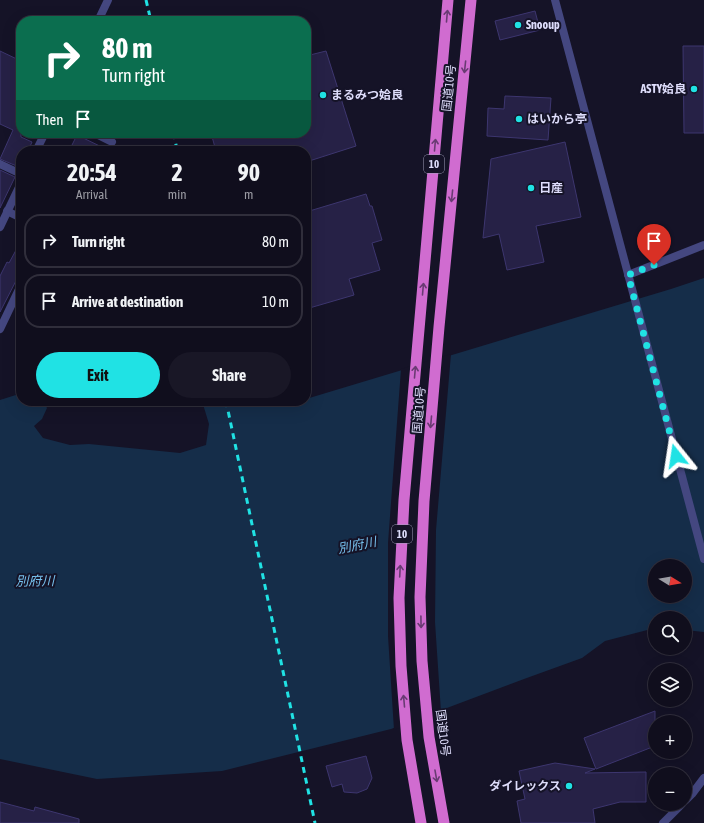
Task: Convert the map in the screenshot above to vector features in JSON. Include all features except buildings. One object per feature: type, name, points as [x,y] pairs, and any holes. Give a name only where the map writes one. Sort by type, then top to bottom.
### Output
[{"type":"highway","name":"国道10号","points":[[421,823],[407,740],[401,666],[399,598],[404,500],[448,0]]},
{"type":"highway","name":"国道10号","points":[[444,823],[429,738],[422,661],[420,597],[424,501],[439,327],[471,0]]},
{"type":"street","points":[[100,16],[108,0]]},
{"type":"street","points":[[555,0],[704,559]]},
{"type":"street","points":[[104,138],[112,142]]},
{"type":"street","points":[[0,164],[16,172]]},
{"type":"street","points":[[0,227],[16,193]]},
{"type":"street","points":[[7,211],[16,216]]},
{"type":"street","points":[[628,275],[704,245]]},
{"type":"street","points":[[0,329],[16,295]]},
{"type":"street","points":[[692,794],[704,778]]},
{"type":"street","points":[[663,823],[675,811]]},
{"type":"water","name":"別府川","points":[[704,278],[704,632],[692,631],[692,611],[648,611],[648,630],[605,641],[582,658],[391,729],[222,771],[97,779],[0,759],[0,400],[16,395],[16,406],[46,406],[47,408],[42,419],[34,426],[43,438],[70,445],[89,444],[180,453],[206,445],[209,424],[204,406],[311,406],[311,397]]},
{"type":"pier","points":[[451,354],[436,530],[435,622],[441,712],[394,730],[388,636],[388,543],[401,369]]},
{"type":"railway","points":[[146,0],[150,16]]},
{"type":"railway","points":[[175,138],[176,146]]},
{"type":"railway","points":[[227,406],[315,823]]},
{"type":"place","name":"Snooup","points":[[518,25]]},
{"type":"place","name":"ASTY姶良","points":[[694,89]]},
{"type":"place","name":"まるみつ姶良","points":[[323,95]]},
{"type":"place","name":"はいから亭","points":[[519,119]]},
{"type":"place","name":"日産","points":[[531,188]]},
{"type":"place","name":"ダイレックス","points":[[569,786]]},
{"type":"route","points":[[654,265],[628,275],[676,456]]}]
